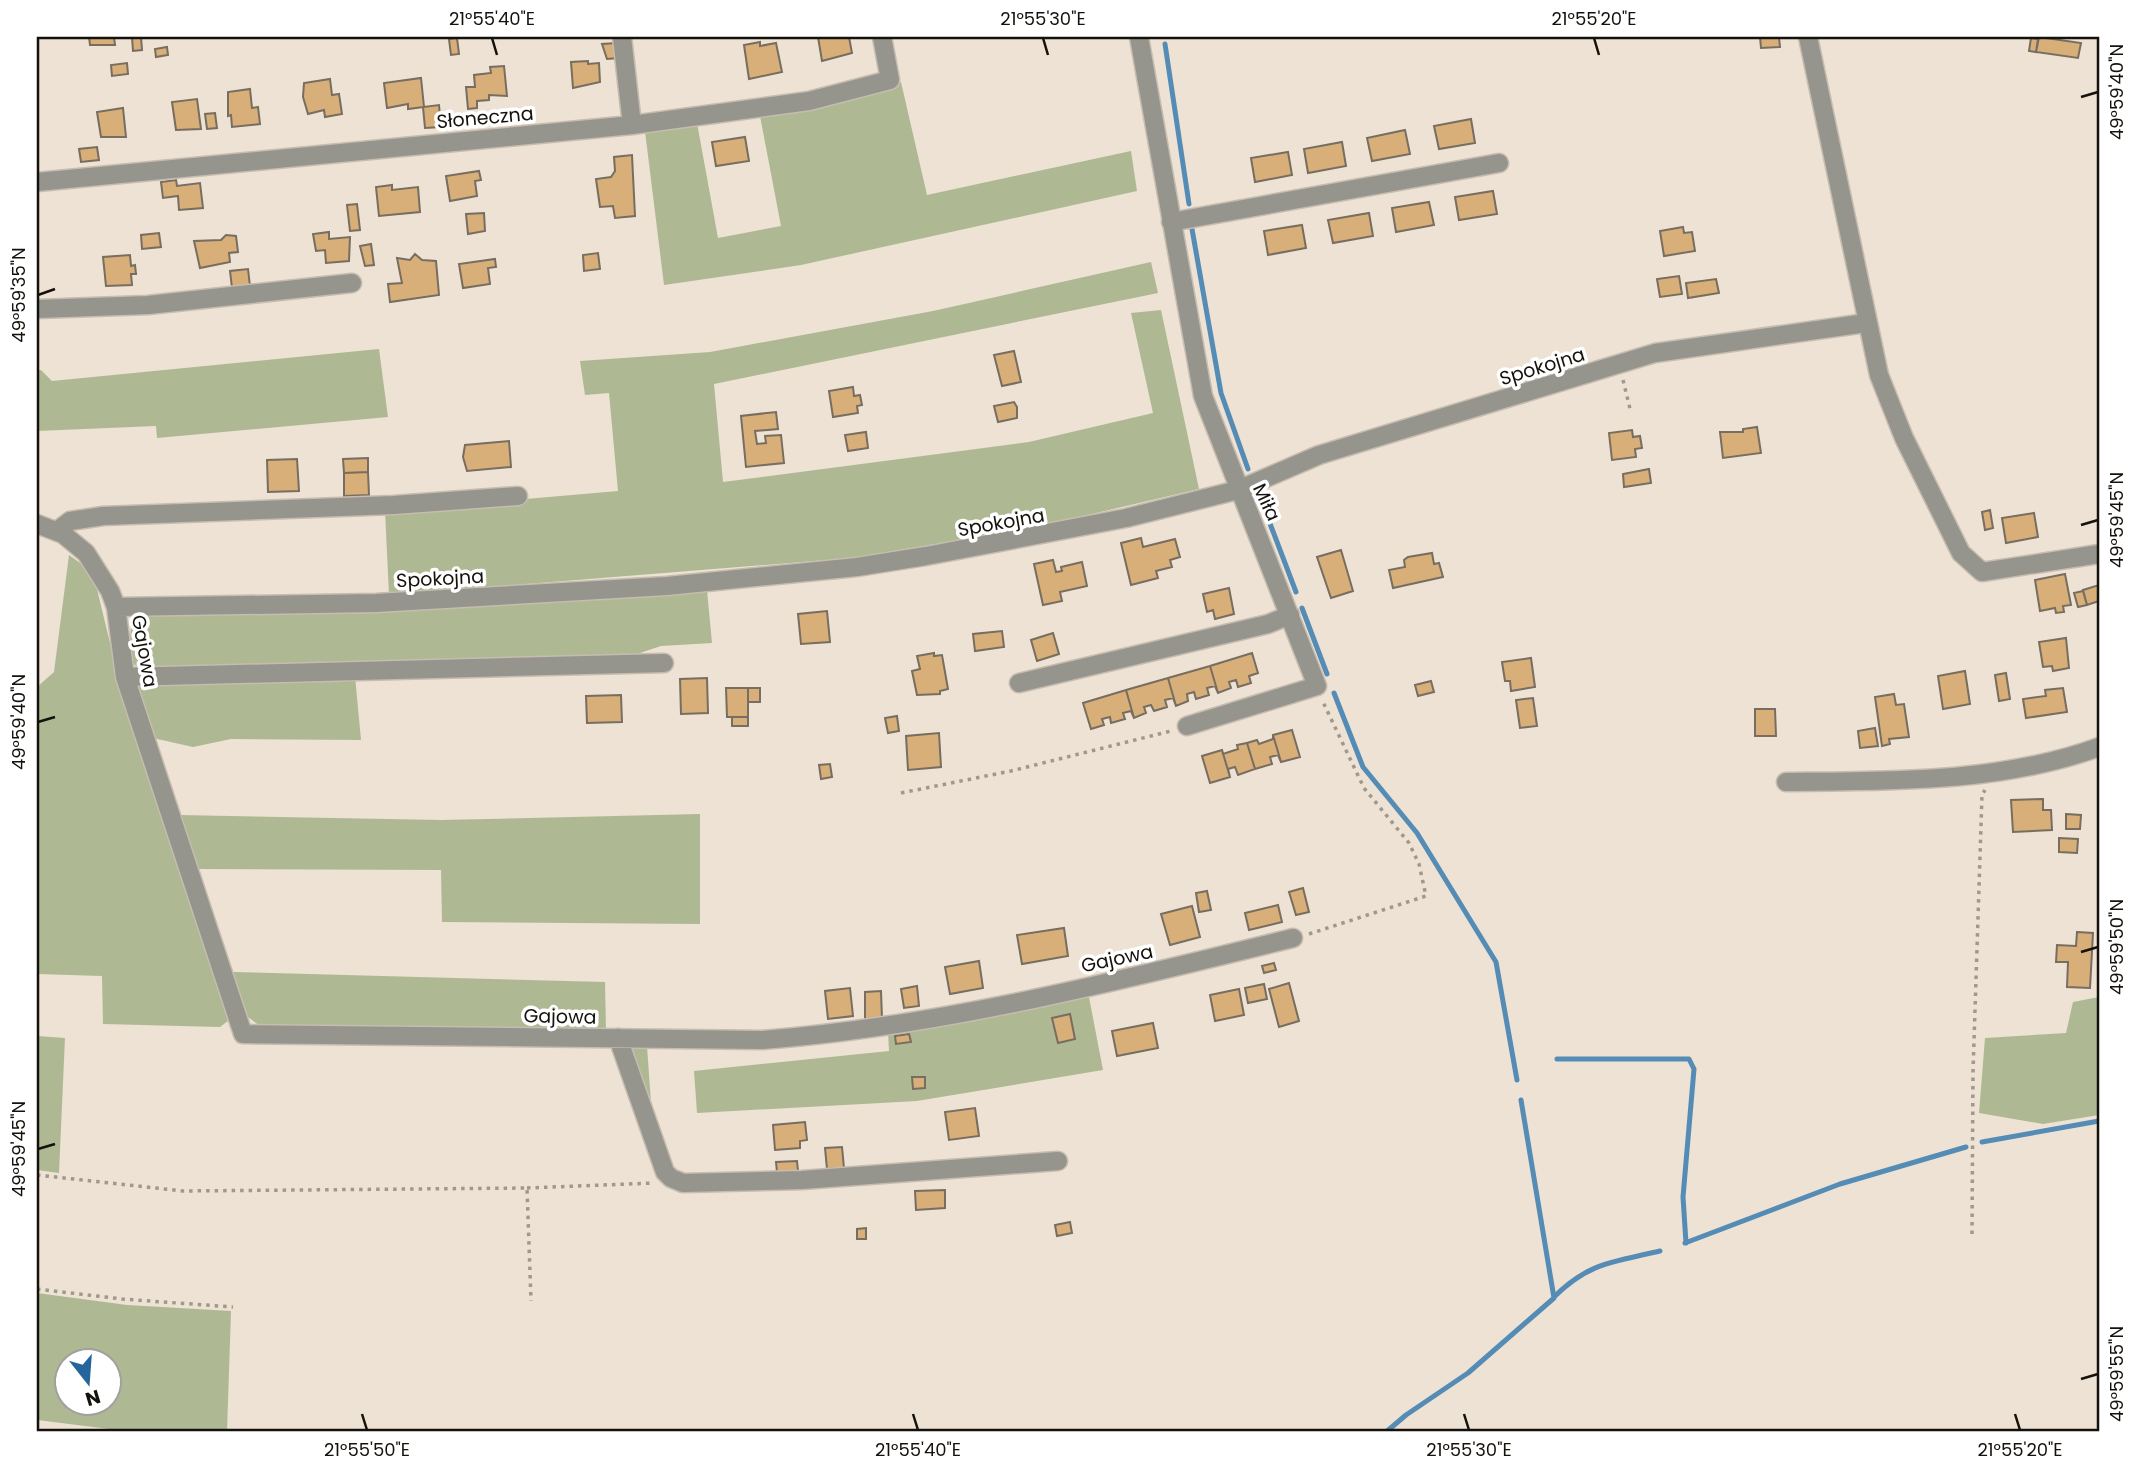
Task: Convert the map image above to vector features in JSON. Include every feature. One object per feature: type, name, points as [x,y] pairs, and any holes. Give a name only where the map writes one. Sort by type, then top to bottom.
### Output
[{"type":"street","points":[[622,37],[632,125]]},
{"type":"street","name":"Słoneczna","points":[[37,182],[632,125],[808,101],[890,80],[882,37]]},
{"type":"street","name":"Miła","points":[[1139,37],[1203,396],[1317,686]]},
{"type":"street","points":[[1808,37],[1866,323],[1879,374],[1903,438],[1961,552],[1974,568],[1982,572],[2099,554]]},
{"type":"street","points":[[1171,222],[1499,163]]},
{"type":"street","points":[[37,309],[148,305],[352,283]]},
{"type":"street","name":"Spokojna","points":[[116,607],[376,603],[667,586],[857,567],[1045,535],[1238,490],[1319,455],[1655,353],[1866,323]]},
{"type":"street","points":[[57,531],[70,522],[103,516],[394,505],[518,496]]},
{"type":"street","name":"Gajowa","points":[[37,524],[57,531],[86,553],[105,580],[116,607],[125,677],[243,1034],[762,1040],[884,1028],[1161,970],[1293,938]]},
{"type":"street","points":[[1019,684],[1268,624],[1290,614]]},
{"type":"street","points":[[125,677],[664,663]]},
{"type":"street","points":[[1187,726],[1317,686]]},
{"type":"street","points":[[1786,782],[1872,781],[1977,774],[2060,760],[2099,747]]},
{"type":"street","points":[[618,1038],[665,1172],[683,1183],[802,1180],[1058,1161]]},
{"type":"path","points":[[1619,364],[1631,413]]},
{"type":"path","points":[[1293,938],[1329,929],[1426,896],[1419,864],[1409,843],[1364,789],[1317,686]]},
{"type":"path","points":[[901,793],[1011,771],[1187,726]]},
{"type":"path","points":[[1972,1234],[1973,1072],[1982,795],[1990,786]]},
{"type":"path","points":[[37,1175],[183,1191],[527,1188],[658,1183],[671,1178]]},
{"type":"path","points":[[527,1188],[531,1301]]},
{"type":"path","points":[[37,1289],[122,1300],[233,1307]]},
{"type":"green space","points":[[901,82],[927,195],[1131,151],[1137,191],[801,265],[664,285],[645,131],[697,123],[718,238],[781,226],[760,116],[808,110]]},
{"type":"green space","points":[[1151,262],[1158,293],[714,384],[723,482],[1029,442],[1153,413],[1131,313],[1161,310],[1199,489],[1032,528],[852,558],[389,595],[385,511],[618,491],[609,393],[585,395],[580,361],[710,352],[933,311]]},
{"type":"green space","points":[[379,349],[388,417],[157,438],[156,426],[37,431],[37,370],[41,370],[52,381]]},
{"type":"green space","points":[[69,555],[91,571],[95,581],[120,684],[228,1021],[220,1027],[103,1024],[102,976],[37,974],[37,687],[54,672]]},
{"type":"green space","points":[[707,590],[712,643],[661,646],[628,657],[145,670],[133,664],[129,649],[132,616],[378,613]]},
{"type":"green space","points":[[355,676],[361,740],[231,739],[193,747],[153,738],[137,688],[140,681]]},
{"type":"green space","points":[[700,814],[700,924],[442,922],[441,870],[199,869],[180,815],[441,820]]},
{"type":"green space","points":[[233,972],[605,982],[606,1031],[260,1026],[248,1017]]},
{"type":"green space","points":[[1088,992],[1103,1070],[917,1101],[697,1113],[694,1071],[889,1051],[888,1033]]},
{"type":"green space","points":[[2099,997],[2099,1115],[2043,1124],[1979,1113],[1985,1038],[2066,1033],[2073,1002]]},
{"type":"green space","points":[[37,1036],[65,1038],[59,1173],[37,1170]]},
{"type":"green space","points":[[647,1046],[652,1117],[632,1059],[631,1047]]},
{"type":"green space","points":[[37,1293],[127,1305],[231,1311],[227,1432],[133,1432],[37,1420]]},
{"type":"building","points":[[89,37],[114,37],[115,45],[90,45]]},
{"type":"building","points":[[132,37],[141,37],[142,50],[133,51]]},
{"type":"building","points":[[818,37],[849,37],[852,53],[822,61]]},
{"type":"building","points":[[1760,37],[1779,37],[1780,47],[1761,48]]},
{"type":"building","points":[[2039,37],[2081,43],[2078,58],[2036,52]]},
{"type":"building","points":[[457,38],[459,54],[451,55],[449,39]]},
{"type":"building","points":[[2031,38],[2038,39],[2036,52],[2029,51]]},
{"type":"building","points":[[760,42],[760,46],[776,43],[782,72],[749,79],[744,45]]},
{"type":"building","points":[[617,43],[619,58],[607,59],[602,44]]},
{"type":"building","points":[[167,47],[168,55],[156,57],[155,49]]},
{"type":"building","points":[[588,61],[588,64],[599,63],[600,82],[573,88],[571,62]]},
{"type":"building","points":[[127,63],[128,74],[112,76],[111,65]]},
{"type":"building","points":[[504,66],[507,96],[489,95],[489,100],[477,101],[477,108],[468,109],[466,87],[475,87],[474,75],[491,73],[490,67]]},
{"type":"building","points":[[421,78],[424,107],[408,109],[408,104],[387,108],[384,83]]},
{"type":"building","points":[[330,79],[332,95],[339,94],[342,114],[325,117],[324,110],[308,114],[303,97],[304,83]]},
{"type":"building","points":[[250,89],[252,108],[258,107],[260,124],[232,127],[231,115],[228,116],[228,92]]},
{"type":"building","points":[[197,99],[201,129],[176,130],[172,102]]},
{"type":"building","points":[[439,105],[441,127],[425,128],[423,107]]},
{"type":"building","points":[[123,108],[126,137],[101,137],[97,112]]},
{"type":"building","points":[[215,113],[217,128],[207,129],[205,114]]},
{"type":"building","points":[[1471,119],[1475,143],[1439,149],[1434,126]]},
{"type":"building","points":[[1405,130],[1410,154],[1372,161],[1367,138]]},
{"type":"building","points":[[745,137],[749,161],[716,166],[712,142]]},
{"type":"building","points":[[1342,142],[1346,166],[1308,173],[1304,149]]},
{"type":"building","points":[[97,147],[99,160],[81,162],[79,149]]},
{"type":"building","points":[[1288,152],[1292,175],[1255,182],[1251,158]]},
{"type":"building","points":[[632,155],[635,216],[615,218],[613,206],[600,207],[596,179],[611,177],[615,171],[614,157]]},
{"type":"building","points":[[479,171],[481,180],[475,181],[477,196],[450,201],[446,176]]},
{"type":"building","points":[[176,180],[177,186],[200,183],[203,208],[179,210],[178,196],[163,198],[161,182]]},
{"type":"building","points":[[392,185],[392,190],[418,187],[420,212],[379,216],[376,187]]},
{"type":"building","points":[[1493,191],[1497,214],[1459,220],[1455,197]]},
{"type":"building","points":[[1429,202],[1434,225],[1396,232],[1392,208]]},
{"type":"building","points":[[357,204],[360,230],[350,231],[347,205]]},
{"type":"building","points":[[484,213],[485,231],[468,234],[466,214]]},
{"type":"building","points":[[1369,213],[1373,236],[1333,243],[1328,220]]},
{"type":"building","points":[[1302,225],[1306,248],[1268,255],[1264,231]]},
{"type":"building","points":[[1683,227],[1684,233],[1692,232],[1695,251],[1664,256],[1660,231]]},
{"type":"building","points":[[329,232],[329,239],[350,237],[349,261],[326,263],[325,250],[316,251],[313,234]]},
{"type":"building","points":[[159,233],[161,247],[142,249],[141,235]]},
{"type":"building","points":[[226,235],[236,236],[238,252],[229,253],[230,262],[200,268],[194,241],[221,240]]},
{"type":"building","points":[[371,244],[374,265],[365,266],[360,246]]},
{"type":"building","points":[[598,253],[600,269],[584,271],[583,255]]},
{"type":"building","points":[[415,254],[422,260],[436,261],[439,295],[390,302],[388,284],[402,283],[397,258],[410,260]]},
{"type":"building","points":[[130,255],[131,266],[135,265],[136,274],[131,274],[132,285],[106,286],[103,257]]},
{"type":"building","points":[[495,259],[496,267],[488,268],[490,284],[463,288],[459,264]]},
{"type":"building","points":[[248,269],[250,286],[232,288],[230,271]]},
{"type":"building","points":[[1679,276],[1682,294],[1660,297],[1657,279]]},
{"type":"building","points":[[1716,279],[1719,293],[1688,298],[1686,283]]},
{"type":"building","points":[[1014,351],[1021,382],[1002,386],[994,355]]},
{"type":"building","points":[[853,387],[854,396],[860,395],[862,405],[857,406],[858,413],[833,417],[829,391]]},
{"type":"building","points":[[1014,402],[1017,418],[998,422],[994,406]]},
{"type":"building","points":[[776,412],[778,429],[755,431],[757,444],[766,443],[765,436],[781,435],[784,463],[746,467],[741,416]]},
{"type":"building","points":[[1757,427],[1761,453],[1723,458],[1720,432],[1743,432],[1743,429]]},
{"type":"building","points":[[1632,430],[1633,437],[1640,436],[1642,448],[1635,449],[1636,457],[1612,460],[1609,433]]},
{"type":"building","points":[[866,432],[868,448],[848,451],[845,435]]},
{"type":"building","points":[[509,441],[511,467],[467,471],[463,457],[465,445]]},
{"type":"building","points":[[368,458],[368,472],[344,473],[343,459]]},
{"type":"building","points":[[297,459],[299,491],[268,492],[267,460]]},
{"type":"building","points":[[1649,469],[1651,483],[1624,487],[1623,474]]},
{"type":"building","points":[[368,472],[369,495],[344,496],[344,473]]},
{"type":"building","points":[[1990,510],[1993,528],[1985,530],[1982,512]]},
{"type":"building","points":[[2034,513],[2038,537],[2006,543],[2002,518]]},
{"type":"building","points":[[1141,538],[1143,547],[1175,539],[1180,557],[1170,560],[1172,567],[1156,571],[1158,578],[1131,585],[1121,543]]},
{"type":"building","points":[[1341,550],[1353,591],[1331,598],[1317,557]]},
{"type":"building","points":[[1432,553],[1434,564],[1439,563],[1443,577],[1393,588],[1389,570],[1405,567],[1404,560],[1408,557]]},
{"type":"building","points":[[1053,560],[1056,572],[1062,571],[1061,567],[1082,562],[1087,586],[1060,592],[1062,601],[1043,605],[1034,564]]},
{"type":"building","points":[[2065,574],[2071,605],[2063,606],[2064,612],[2056,613],[2055,608],[2040,611],[2035,580]]},
{"type":"building","points":[[2099,585],[2099,601],[2087,605],[2083,590]]},
{"type":"building","points":[[1229,588],[1234,614],[1215,619],[1213,610],[1207,612],[1203,594]]},
{"type":"building","points":[[2083,591],[2087,605],[2078,607],[2074,593]]},
{"type":"building","points":[[827,611],[830,642],[801,644],[798,614]]},
{"type":"building","points":[[1002,631],[1004,647],[975,651],[973,634]]},
{"type":"building","points":[[1053,633],[1059,654],[1037,661],[1031,640]]},
{"type":"building","points":[[2066,638],[2069,668],[2053,671],[2052,666],[2043,667],[2039,642]]},
{"type":"building","points":[[934,653],[934,656],[942,655],[948,689],[940,691],[940,694],[917,695],[912,671],[920,669],[917,656]]},
{"type":"building","points":[[1252,653],[1258,673],[1249,676],[1251,683],[1238,687],[1236,680],[1229,682],[1231,688],[1218,693],[1210,666]]},
{"type":"building","points":[[1531,658],[1535,687],[1511,691],[1510,681],[1505,681],[1502,662]]},
{"type":"building","points":[[1210,666],[1218,693],[1215,686],[1207,688],[1209,695],[1196,699],[1194,692],[1187,694],[1188,701],[1176,706],[1168,678]]},
{"type":"building","points":[[1965,671],[1970,704],[1943,709],[1938,676]]},
{"type":"building","points":[[2006,673],[2010,699],[1999,701],[1995,675]]},
{"type":"building","points":[[707,678],[708,713],[681,714],[680,679]]},
{"type":"building","points":[[1168,678],[1176,706],[1173,698],[1165,700],[1167,707],[1154,711],[1151,705],[1144,707],[1146,713],[1134,718],[1126,690]]},
{"type":"building","points":[[1431,681],[1434,692],[1418,696],[1415,685]]},
{"type":"building","points":[[726,688],[748,688],[748,717],[727,717]]},
{"type":"building","points":[[748,688],[760,688],[760,702],[748,702]]},
{"type":"building","points":[[2063,688],[2067,712],[2026,718],[2023,699],[2046,696],[2045,690]]},
{"type":"building","points":[[1126,690],[1134,718],[1131,711],[1123,713],[1125,719],[1111,723],[1110,717],[1102,719],[1104,725],[1091,729],[1083,703]]},
{"type":"building","points":[[1894,694],[1896,705],[1904,704],[1909,737],[1889,739],[1890,744],[1882,746],[1875,697]]},
{"type":"building","points":[[621,695],[622,722],[587,723],[586,696]]},
{"type":"building","points":[[1533,698],[1537,726],[1520,728],[1516,700]]},
{"type":"building","points":[[1755,709],[1775,709],[1776,736],[1755,736]]},
{"type":"building","points":[[897,716],[899,731],[888,733],[885,718]]},
{"type":"building","points":[[732,717],[748,717],[748,726],[732,726]]},
{"type":"building","points":[[1875,728],[1878,746],[1860,748],[1858,731]]},
{"type":"building","points":[[1292,730],[1300,757],[1281,762],[1273,735]]},
{"type":"building","points":[[939,733],[941,767],[908,770],[906,736]]},
{"type":"building","points":[[1273,735],[1281,762],[1278,755],[1270,757],[1272,764],[1255,769],[1247,743],[1257,740],[1259,744],[1273,739]]},
{"type":"building","points":[[1247,743],[1255,769],[1238,775],[1235,767],[1228,769],[1230,777],[1223,754],[1238,749],[1237,745]]},
{"type":"building","points":[[1222,750],[1230,777],[1210,783],[1202,756]]},
{"type":"building","points":[[830,764],[832,777],[821,779],[819,765]]},
{"type":"building","points":[[2043,799],[2043,810],[2051,810],[2052,830],[2013,832],[2011,800]]},
{"type":"building","points":[[2066,814],[2081,815],[2080,829],[2066,829]]},
{"type":"building","points":[[2059,838],[2078,839],[2077,853],[2059,852]]},
{"type":"building","points":[[1303,888],[1309,912],[1296,915],[1289,892]]},
{"type":"building","points":[[1207,891],[1211,910],[1199,912],[1196,893]]},
{"type":"building","points":[[1278,905],[1282,922],[1249,930],[1245,913]]},
{"type":"building","points":[[1192,906],[1200,937],[1170,945],[1161,914]]},
{"type":"building","points":[[1064,928],[1068,956],[1022,964],[1017,935]]},
{"type":"building","points":[[2077,932],[2093,933],[2090,988],[2067,987],[2068,962],[2056,962],[2057,945],[2076,946]]},
{"type":"building","points":[[979,961],[983,988],[950,994],[945,967]]},
{"type":"building","points":[[1274,963],[1276,970],[1264,973],[1262,966]]},
{"type":"building","points":[[1289,983],[1299,1021],[1279,1027],[1269,989]]},
{"type":"building","points":[[1264,984],[1267,999],[1248,1003],[1245,988]]},
{"type":"building","points":[[917,986],[919,1006],[904,1008],[901,989]]},
{"type":"building","points":[[850,988],[853,1016],[828,1019],[825,991]]},
{"type":"building","points":[[1239,989],[1244,1015],[1215,1021],[1210,995]]},
{"type":"building","points":[[881,991],[882,1019],[865,1019],[865,992]]},
{"type":"building","points":[[1070,1014],[1075,1039],[1058,1043],[1052,1018]]},
{"type":"building","points":[[1153,1023],[1158,1048],[1117,1056],[1112,1031]]},
{"type":"building","points":[[909,1034],[911,1042],[896,1044],[895,1036]]},
{"type":"building","points":[[912,1077],[925,1077],[925,1088],[913,1089]]},
{"type":"building","points":[[975,1108],[979,1136],[949,1140],[945,1112]]},
{"type":"building","points":[[805,1122],[807,1140],[800,1141],[800,1148],[775,1150],[773,1125]]},
{"type":"building","points":[[842,1147],[844,1168],[827,1169],[825,1148]]},
{"type":"building","points":[[797,1161],[798,1171],[777,1172],[776,1162]]},
{"type":"building","points":[[945,1190],[945,1208],[916,1210],[915,1191]]},
{"type":"building","points":[[1070,1222],[1072,1233],[1057,1236],[1055,1225]]},
{"type":"building","points":[[866,1228],[866,1239],[857,1239],[857,1229]]},
{"type":"waterway","points":[[1165,44],[1189,204]]},
{"type":"waterway","points":[[1192,229],[1221,393],[1248,469]]},
{"type":"waterway","points":[[1258,492],[1296,592]]},
{"type":"waterway","points":[[1302,608],[1327,674]]},
{"type":"waterway","points":[[1334,693],[1363,767],[1417,833],[1496,962],[1517,1080]]},
{"type":"waterway","points":[[1557,1059],[1689,1059],[1694,1069],[1683,1197],[1686,1243]]},
{"type":"waterway","points":[[1386,1432],[1406,1415],[1468,1373],[1554,1298],[1521,1100]]},
{"type":"waterway","points":[[1982,1142],[2099,1121]]},
{"type":"waterway","points":[[1685,1243],[1840,1184],[1966,1147]]},
{"type":"waterway","points":[[1554,1297],[1591,1270],[1615,1261],[1660,1251]]}]
